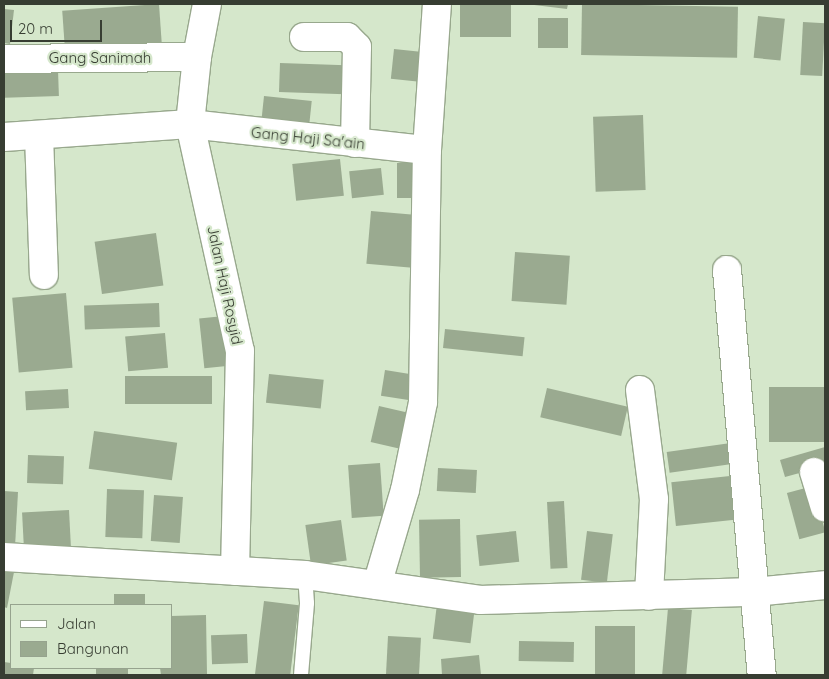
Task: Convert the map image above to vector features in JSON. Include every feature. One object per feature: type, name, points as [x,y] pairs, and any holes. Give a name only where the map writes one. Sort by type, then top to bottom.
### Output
[{"type":"street","name":"Jalan Haji Rosyid","points":[[207,4],[196,57],[190,124],[240,351],[235,571]]},
{"type":"street","points":[[377,585],[405,490],[422,402],[427,150],[437,4]]},
{"type":"street","points":[[304,37],[347,37],[357,47],[355,143]]},
{"type":"street","name":"Gang Sanimah","points":[[4,58],[196,57]]},
{"type":"street","name":"Gang Haji Sa'ain","points":[[4,137],[190,124],[427,150]]},
{"type":"street","points":[[39,135],[44,275]]},
{"type":"street","points":[[727,270],[762,675]]},
{"type":"street","points":[[640,390],[654,499],[649,596]]},
{"type":"street","points":[[814,472],[825,507]]},
{"type":"street","points":[[4,557],[305,575],[480,600],[754,592],[825,585]]},
{"type":"lane","points":[[301,675],[307,603],[305,575]]},
{"type":"building","points":[[159,4],[162,49],[65,56],[62,11]]},
{"type":"building","points":[[460,4],[511,4],[511,37],[460,37]]},
{"type":"building","points":[[526,4],[568,4],[567,9]]},
{"type":"building","points":[[582,4],[738,7],[737,58],[581,55]]},
{"type":"building","points":[[4,9],[14,10],[10,44],[4,43]]},
{"type":"building","points":[[758,16],[785,19],[780,61],[754,58]]},
{"type":"building","points":[[538,18],[568,18],[568,48],[538,48]]},
{"type":"building","points":[[803,22],[825,23],[822,76],[800,75]]},
{"type":"building","points":[[394,49],[430,53],[427,83],[391,79]]},
{"type":"building","points":[[280,63],[353,66],[352,95],[279,92]]},
{"type":"building","points":[[58,70],[59,96],[5,98],[4,72]]},
{"type":"building","points":[[264,96],[312,101],[309,129],[261,124]]},
{"type":"building","points":[[643,115],[646,190],[596,192],[593,117]]},
{"type":"building","points":[[340,159],[344,196],[296,201],[292,164]]},
{"type":"building","points":[[397,163],[424,163],[424,198],[397,198]]},
{"type":"building","points":[[381,168],[384,195],[352,198],[349,171]]},
{"type":"building","points":[[371,211],[420,215],[415,268],[366,264]]},
{"type":"building","points":[[156,233],[163,285],[102,294],[95,242]]},
{"type":"building","points":[[515,252],[570,256],[566,305],[512,301]]},
{"type":"building","points":[[66,293],[73,368],[19,372],[12,298]]},
{"type":"building","points":[[159,303],[160,327],[85,330],[84,306]]},
{"type":"building","points":[[224,316],[229,366],[204,368],[199,319]]},
{"type":"building","points":[[445,329],[525,337],[523,356],[443,348]]},
{"type":"building","points":[[165,333],[168,368],[128,371],[125,336]]},
{"type":"building","points":[[385,370],[421,376],[416,401],[381,396]]},
{"type":"building","points":[[269,374],[324,380],[321,409],[266,403]]},
{"type":"building","points":[[125,376],[212,376],[212,404],[125,404]]},
{"type":"building","points":[[769,387],[825,387],[825,442],[769,442]]},
{"type":"building","points":[[547,388],[628,407],[621,436],[540,417]]},
{"type":"building","points":[[68,389],[69,408],[26,410],[25,391]]},
{"type":"building","points":[[379,406],[417,415],[409,451],[371,442]]},
{"type":"building","points":[[94,431],[177,443],[172,480],[89,469]]},
{"type":"building","points":[[738,442],[741,463],[670,473],[667,452]]},
{"type":"building","points":[[825,447],[825,466],[785,477],[780,460]]},
{"type":"building","points":[[28,455],[64,456],[63,484],[27,483]]},
{"type":"building","points":[[380,463],[384,516],[352,518],[348,465]]},
{"type":"building","points":[[438,468],[477,470],[476,493],[437,491]]},
{"type":"building","points":[[730,476],[735,520],[676,526],[671,482]]},
{"type":"building","points":[[813,486],[825,532],[799,539],[787,493]]},
{"type":"building","points":[[107,489],[144,490],[142,538],[105,537]]},
{"type":"building","points":[[4,491],[18,492],[15,547],[4,546]]},
{"type":"building","points":[[154,495],[183,497],[180,543],[151,541]]},
{"type":"building","points":[[564,501],[568,568],[551,569],[547,502]]},
{"type":"building","points":[[69,510],[71,546],[24,548],[22,512]]},
{"type":"building","points":[[460,519],[461,577],[420,578],[419,520]]},
{"type":"building","points":[[341,520],[347,561],[311,566],[305,525]]},
{"type":"building","points":[[516,531],[519,562],[479,566],[476,535]]},
{"type":"building","points":[[587,531],[613,534],[607,583],[581,580]]},
{"type":"building","points":[[4,569],[14,572],[7,608],[4,607]]},
{"type":"building","points":[[114,594],[145,594],[145,604],[114,604]]},
{"type":"building","points":[[264,601],[299,605],[290,675],[255,674]]},
{"type":"building","points":[[437,604],[475,609],[470,643],[433,639]]},
{"type":"building","points":[[668,608],[692,610],[686,675],[662,675]]},
{"type":"building","points":[[206,615],[207,674],[161,675],[160,669],[172,669],[172,616]]},
{"type":"building","points":[[595,626],[635,626],[635,675],[595,675]]},
{"type":"building","points":[[247,634],[248,663],[212,664],[211,635]]},
{"type":"building","points":[[388,636],[421,638],[419,675],[386,675]]},
{"type":"building","points":[[519,641],[574,642],[574,662],[519,661]]},
{"type":"building","points":[[479,655],[481,675],[442,675],[441,659]]},
{"type":"building","points":[[4,662],[10,663],[10,669],[34,669],[33,675],[4,675]]},
{"type":"building","points":[[96,669],[128,669],[128,675],[96,675]]}]
